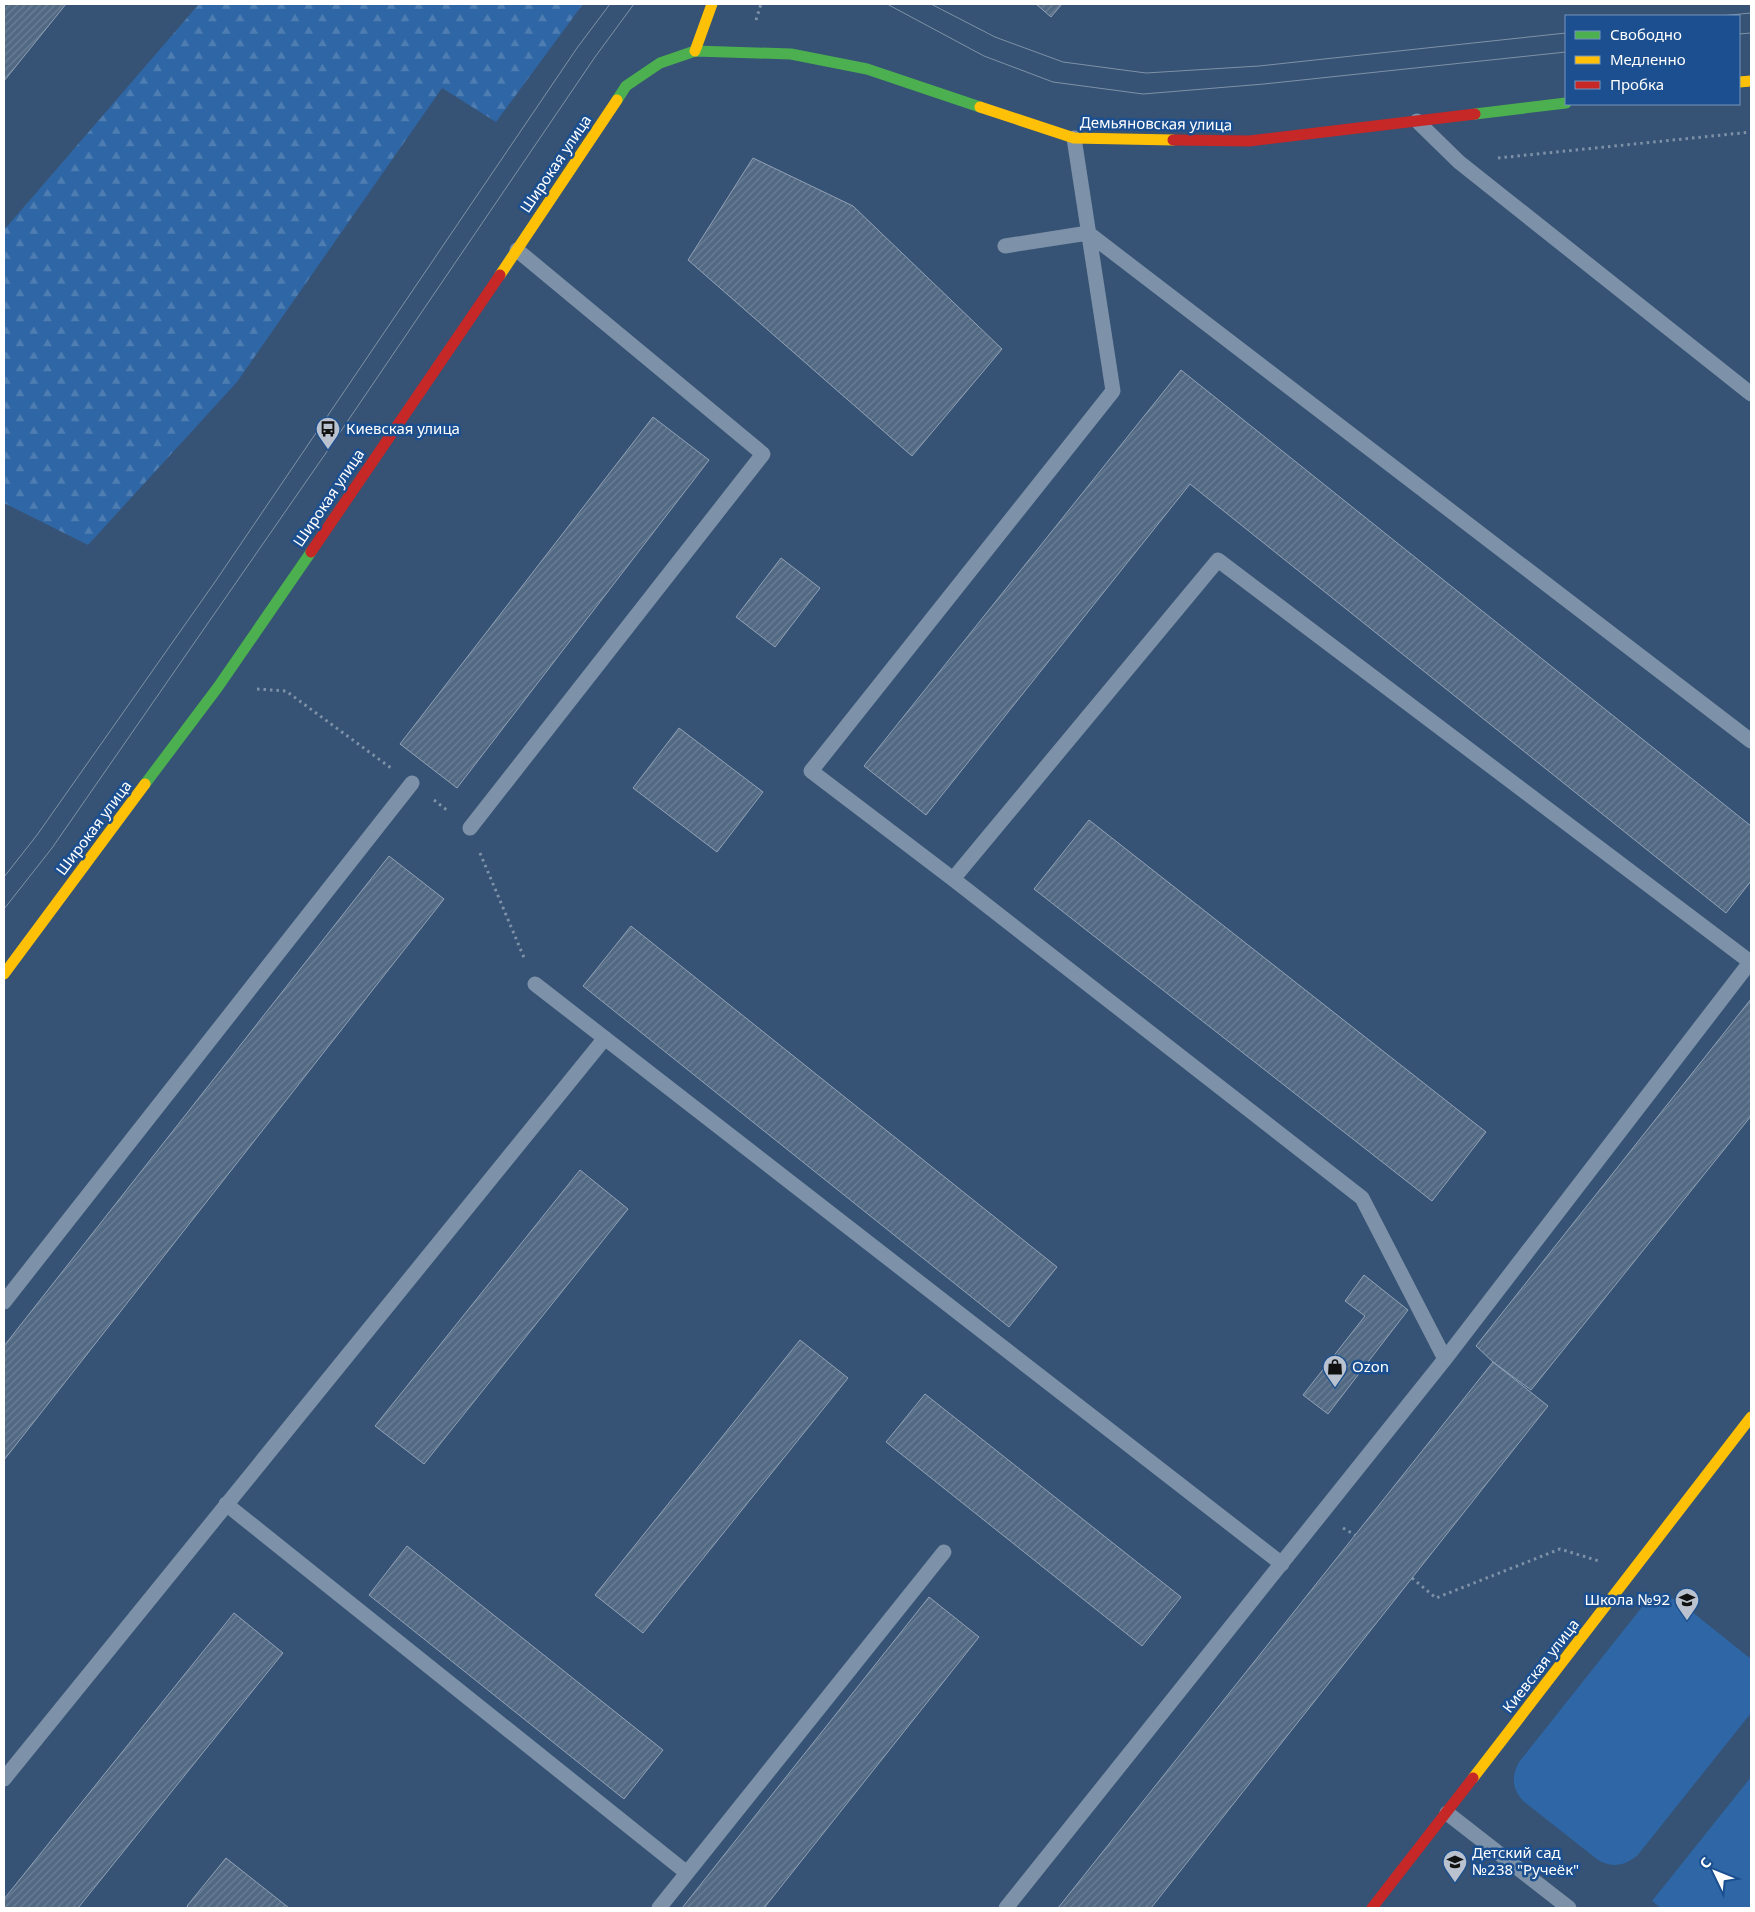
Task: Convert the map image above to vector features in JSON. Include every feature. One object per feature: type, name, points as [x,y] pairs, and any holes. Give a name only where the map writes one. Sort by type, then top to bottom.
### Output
[{"type":"street","points":[[695,51],[712,4]]},
{"type":"street","name":"Демьяновская улица","points":[[695,51],[791,54],[867,69],[1074,138],[1249,141],[1565,103]]},
{"type":"street","name":"Широкая улица","points":[[4,974],[218,687],[517,250],[626,86],[660,63],[695,51]]},
{"type":"street","name":"Киевская улица","points":[[1372,1908],[1751,1417]]},
{"type":"lane","points":[[1417,121],[1459,162],[1751,394]]},
{"type":"lane","points":[[1074,138],[1113,391],[811,771],[953,879],[1362,1198],[1445,1359]]},
{"type":"lane","points":[[1005,246],[1088,233],[1751,741]]},
{"type":"lane","points":[[470,828],[763,454],[517,250]]},
{"type":"lane","points":[[953,879],[1218,560],[1750,961],[1445,1359],[1006,1908]]},
{"type":"lane","points":[[4,1302],[412,783]]},
{"type":"lane","points":[[534,984],[1282,1564]]},
{"type":"lane","points":[[4,1779],[605,1038]]},
{"type":"lane","points":[[226,1504],[687,1873]]},
{"type":"lane","points":[[659,1908],[944,1552]]},
{"type":"lane","points":[[1447,1812],[1569,1908]]},
{"type":"path","points":[[1459,162],[1751,132]]},
{"type":"path","points":[[1412,1578],[1436,1598],[1560,1549],[1634,1570]]},
{"type":"green space","points":[[199,4],[583,4],[496,122],[442,88],[237,382],[88,545],[4,503],[4,230]]},
{"type":"green space","points":[[1661,1597],[1671,1598],[1681,1603],[1751,1659],[1751,1713],[1637,1856],[1622,1864],[1613,1865],[1598,1860],[1523,1801],[1515,1787],[1514,1778],[1519,1762],[1642,1607],[1651,1600]]},
{"type":"green space","points":[[1751,1777],[1751,1908],[1661,1908],[1652,1901]]},
{"type":"building","points":[[4,4],[66,4],[4,81]]},
{"type":"building","points":[[1036,4],[1062,4],[1051,17]]},
{"type":"building","points":[[753,158],[853,206],[1002,349],[912,456],[688,260]]},
{"type":"building","points":[[1181,370],[1751,826],[1751,881],[1726,913],[1190,484],[926,815],[864,766]]},
{"type":"building","points":[[653,417],[709,460],[457,788],[400,744]]},
{"type":"building","points":[[781,558],[820,588],[775,647],[736,617]]},
{"type":"building","points":[[679,728],[763,792],[717,852],[633,788]]},
{"type":"building","points":[[1089,820],[1486,1132],[1432,1201],[1034,889]]},
{"type":"building","points":[[389,856],[444,899],[4,1460],[4,1346]]},
{"type":"building","points":[[631,926],[1057,1267],[1009,1327],[583,986]]},
{"type":"building","points":[[1751,999],[1751,1116],[1531,1390],[1493,1362],[1476,1346]]},
{"type":"building","points":[[580,1170],[628,1209],[424,1464],[375,1426]]},
{"type":"building","points":[[1364,1275],[1408,1310],[1328,1414],[1303,1395],[1365,1316],[1345,1301]]},
{"type":"building","points":[[800,1340],[848,1378],[643,1633],[595,1595]]},
{"type":"building","points":[[1493,1362],[1548,1406],[1151,1908],[1058,1908]]},
{"type":"building","points":[[925,1394],[1181,1597],[1142,1646],[886,1442]]},
{"type":"building","points":[[407,1546],[663,1750],[624,1799],[369,1595]]},
{"type":"building","points":[[929,1597],[979,1637],[764,1908],[682,1908]]},
{"type":"building","points":[[234,1613],[283,1653],[78,1908],[4,1908],[4,1899]]},
{"type":"building","points":[[226,1858],[289,1908],[189,1908],[187,1906]]},
{"type":"tram line","points":[[4,877],[37,835],[217,579],[577,48],[610,4]]},
{"type":"tram line","points":[[4,909],[52,848],[328,450],[595,57],[634,4]]},
{"type":"tram line","points":[[887,4],[984,56],[1053,82],[1143,94],[1264,84],[1565,52]]},
{"type":"tram line","points":[[931,4],[995,37],[1063,62],[1146,73],[1259,66],[1565,33]]},
{"type":"tram line","points":[[1730,15],[1751,13]]},
{"type":"tram line","points":[[1740,34],[1751,33]]},
{"type":"traffic: fast","points":[[617,100],[626,86],[660,63],[695,51],[791,54],[867,69],[980,107]]},
{"type":"traffic: fast","points":[[1475,114],[1565,103]]},
{"type":"traffic: fast","points":[[145,784],[218,687],[311,552]]},
{"type":"traffic: slow","points":[[695,51],[712,4]]},
{"type":"traffic: slow","points":[[1740,82],[1751,81]]},
{"type":"traffic: slow","points":[[500,275],[617,100]]},
{"type":"traffic: slow","points":[[980,107],[1074,138],[1173,140]]},
{"type":"traffic: slow","points":[[4,974],[145,784]]},
{"type":"traffic: slow","points":[[1473,1778],[1751,1417]]},
{"type":"traffic: jam","points":[[1173,140],[1249,141],[1475,114]]},
{"type":"traffic: jam","points":[[311,552],[500,275]]},
{"type":"traffic: jam","points":[[1372,1908],[1473,1778]]},
{"type":"place","name":"Киевская улица","points":[[328,450]]},
{"type":"place","name":"Ozon","points":[[1335,1388]]},
{"type":"place","name":"Школа №92","points":[[1687,1621]]},
{"type":"place","name":"Детский сад №238 \"Ручеёк\"","points":[[1455,1883]]}]
